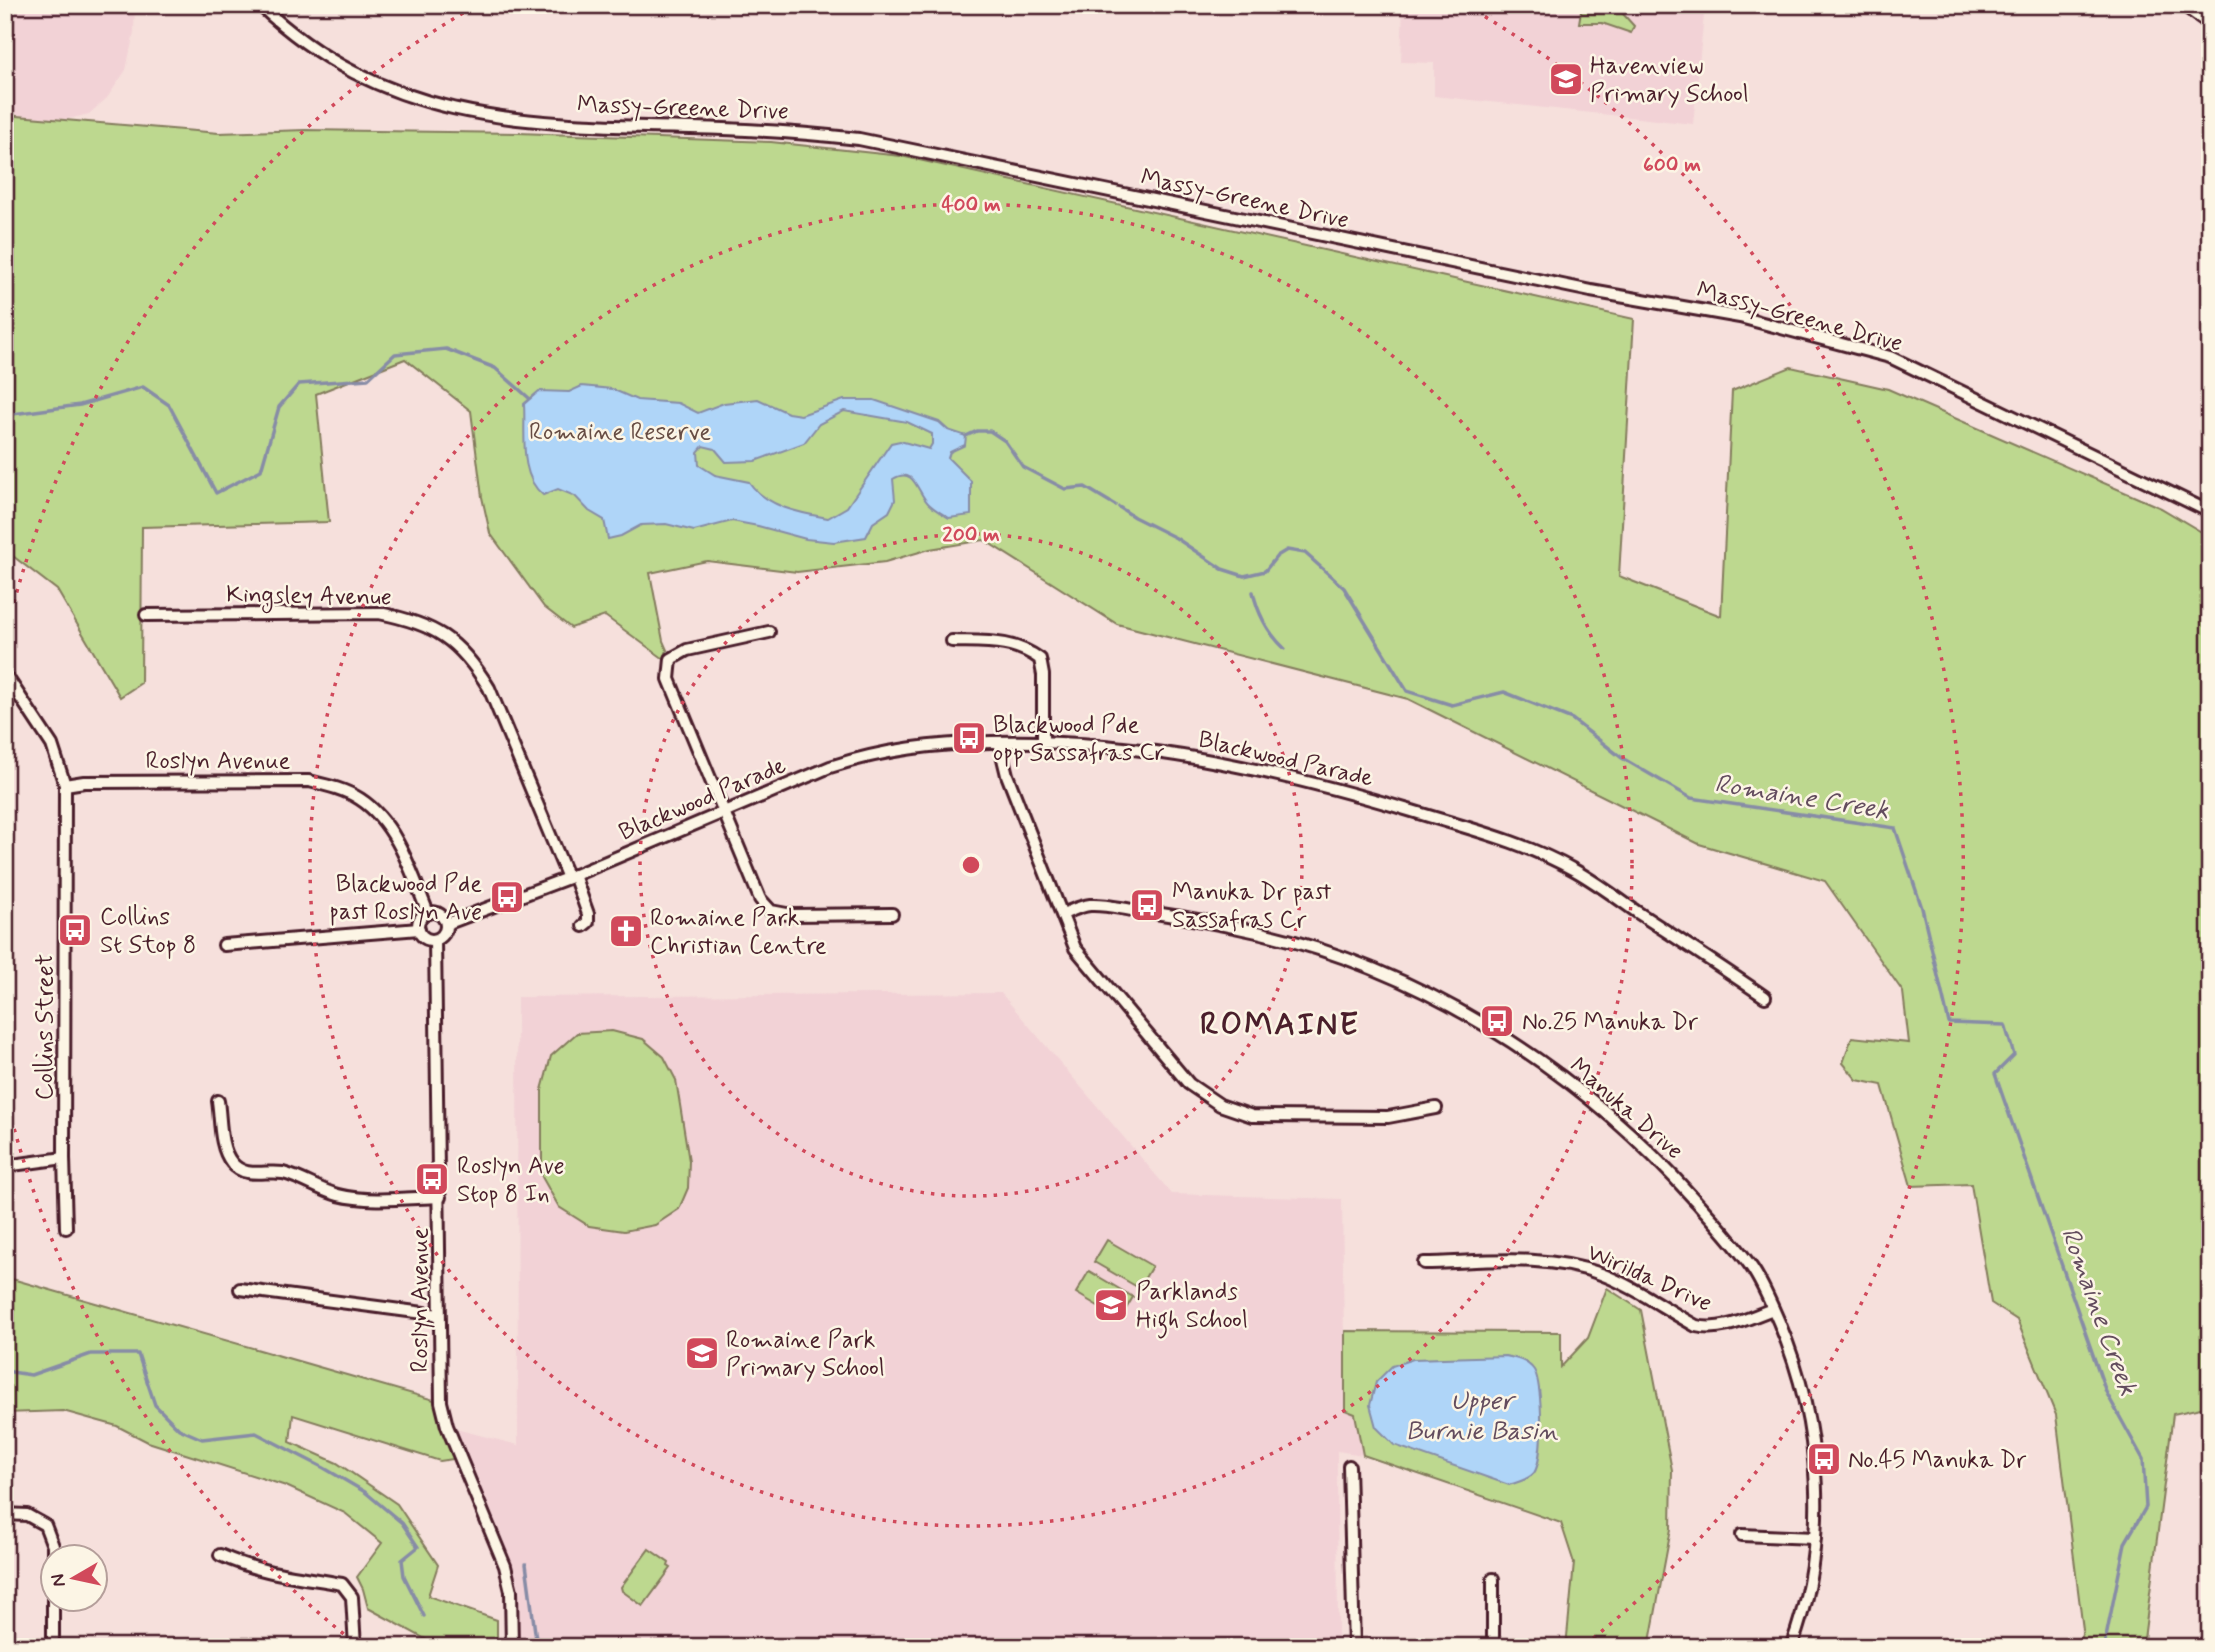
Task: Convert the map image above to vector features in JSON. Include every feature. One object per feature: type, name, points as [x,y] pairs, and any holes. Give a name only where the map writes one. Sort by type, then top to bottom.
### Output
[{"type":"main road","points":[[2186,5],[2210,22]]},
{"type":"street","name":"Massy-Greene Drive","points":[[260,5],[284,28],[327,58],[415,99],[459,111],[520,121],[596,126],[782,130],[859,139],[1577,288],[1740,317],[1890,357],[2210,512]]},
{"type":"street","name":"Kingsley Avenue","points":[[146,615],[379,613],[413,620],[451,641],[473,662],[489,688],[588,914],[588,922],[583,926]]},
{"type":"street","points":[[769,632],[687,650],[671,659],[669,678],[760,899],[771,911],[792,915],[892,914]]},
{"type":"street","points":[[952,641],[1003,643],[1026,649],[1040,659],[1043,675],[1043,741]]},
{"type":"street","name":"Collins Street","points":[[5,674],[52,745],[65,785],[66,1228]]},
{"type":"street","name":"Blackwood Parade","points":[[446,924],[571,876],[830,767],[867,755],[917,747],[1043,741],[1169,753],[1263,770],[1350,792],[1501,839],[1576,871],[1765,997]]},
{"type":"street","points":[[999,742],[1007,775],[1075,948],[1189,1084],[1220,1105],[1252,1116],[1388,1117],[1436,1108]]},
{"type":"street","name":"Roslyn Avenue","points":[[65,785],[84,782],[309,781],[337,788],[360,799],[383,819],[400,848],[428,913]]},
{"type":"street","name":"Manuka Drive","points":[[1062,915],[1093,904],[1178,916],[1260,932],[1385,974],[1469,1015],[1530,1054],[1606,1112],[1645,1146],[1754,1270],[1792,1353],[1803,1391],[1811,1435],[1815,1538],[1805,1600],[1791,1647]]},
{"type":"street","points":[[428,913],[441,916],[446,924],[444,932],[435,940],[423,937],[419,929],[419,921],[428,913]]},
{"type":"street","points":[[225,944],[419,929]]},
{"type":"street","name":"Roslyn Avenue","points":[[435,940],[441,1402],[447,1426],[509,1578],[512,1647]]},
{"type":"street","points":[[218,1101],[226,1150],[233,1163],[242,1170],[255,1174],[279,1172],[336,1194],[360,1199],[440,1197]]},
{"type":"street","points":[[5,1166],[64,1158]]},
{"type":"street","name":"Wirilda Drive","points":[[1424,1263],[1538,1261],[1572,1265],[1613,1280],[1696,1326],[1708,1329],[1726,1326],[1773,1309]]},
{"type":"street","points":[[240,1289],[439,1315]]},
{"type":"street","points":[[1349,1466],[1354,1647]]},
{"type":"street","points":[[5,1514],[27,1515],[45,1525],[52,1544]]},
{"type":"street","points":[[1742,1535],[1815,1538]]},
{"type":"street","points":[[220,1555],[248,1567],[284,1576],[342,1584],[352,1597],[355,1647]]},
{"type":"street","points":[[1493,1579],[1493,1647]]},
{"type":"street","points":[[52,1614],[52,1647]]},
{"type":"shaded area","points":[[5,5],[135,5],[134,32],[126,70],[107,98],[89,114],[60,121],[5,115]]},
{"type":"shaded area","name":"Havenview Primary School","points":[[1403,5],[1705,5],[1693,124],[1434,96],[1434,63],[1401,62]]},
{"type":"shaded area","points":[[1001,993],[1172,1194],[1342,1199],[1345,1410],[1355,1414],[1363,1455],[1337,1451],[1338,1647],[519,1647],[515,1578],[452,1428],[518,1445],[517,997]]},
{"type":"green space","points":[[1582,5],[1615,5],[1634,26],[1631,33],[1602,23],[1579,23]]},
{"type":"green space","name":"Romaine Reserve","points":[[5,115],[219,133],[305,130],[518,133],[771,142],[901,156],[1634,319],[1619,576],[1721,616],[1732,391],[1791,367],[1888,389],[2161,508],[2210,537],[2210,1406],[2173,1414],[2143,1647],[2078,1647],[2083,1630],[2056,1415],[2017,1320],[1991,1303],[1971,1184],[1911,1186],[1882,1085],[1857,1080],[1843,1063],[1852,1037],[1909,1043],[1903,992],[1825,881],[1699,844],[1408,699],[1117,624],[984,540],[930,549],[885,562],[797,572],[707,561],[650,573],[667,650],[664,659],[605,616],[571,628],[544,607],[490,533],[482,497],[471,411],[405,359],[316,394],[329,522],[142,527],[141,683],[120,697],[57,590],[5,550]]},
{"type":"green space","points":[[612,1031],[643,1039],[664,1057],[676,1080],[689,1161],[688,1188],[679,1209],[655,1225],[624,1231],[589,1226],[559,1207],[542,1177],[542,1090],[551,1056],[577,1033]]},
{"type":"green space","points":[[1107,1240],[1152,1266],[1139,1288],[1094,1262]]},
{"type":"green space","points":[[1089,1271],[1133,1297],[1120,1319],[1076,1293]]},
{"type":"green space","points":[[5,1277],[441,1402],[460,1458],[440,1461],[293,1415],[290,1442],[337,1463],[397,1504],[438,1565],[428,1596],[497,1620],[497,1647],[431,1647],[431,1642],[368,1608],[357,1577],[382,1543],[345,1513],[286,1486],[148,1442],[117,1426],[63,1411],[5,1413]]},
{"type":"green space","points":[[1607,1288],[1641,1310],[1672,1470],[1671,1529],[1649,1647],[1566,1647],[1574,1563],[1561,1523],[1363,1455],[1355,1414],[1345,1410],[1345,1331],[1561,1332],[1561,1367],[1588,1338]]},
{"type":"green space","points":[[649,1549],[669,1563],[671,1568],[643,1606],[622,1591],[621,1587]]},
{"type":"water","points":[[582,386],[612,389],[637,400],[678,403],[698,413],[724,403],[758,399],[788,413],[801,415],[844,400],[874,400],[939,422],[948,430],[966,436],[965,445],[950,452],[948,458],[971,481],[971,515],[949,518],[934,509],[911,478],[901,476],[893,479],[895,500],[889,512],[873,523],[866,537],[834,542],[806,539],[732,521],[694,531],[666,524],[641,525],[621,536],[608,539],[604,520],[589,511],[575,496],[558,489],[543,495],[535,487],[527,465],[524,404],[539,391],[569,392]],"holes":[[[844,411],[907,422],[932,434],[929,449],[900,441],[891,443],[847,507],[828,518],[784,508],[756,491],[749,482],[715,475],[699,465],[698,452],[703,446],[715,449],[726,462],[755,461],[804,443],[819,424]]]},
{"type":"water","name":"Upper Burnie Basin","points":[[1505,1356],[1528,1364],[1537,1378],[1541,1422],[1539,1453],[1534,1473],[1526,1479],[1509,1485],[1394,1445],[1376,1427],[1370,1405],[1376,1382],[1392,1366],[1413,1359]]},
{"type":"waterway","name":"Romaine Creek","points":[[5,415],[80,405],[143,387],[169,405],[216,493],[261,470],[279,407],[299,384],[368,379],[395,354],[446,349],[495,368],[529,398]]},
{"type":"waterway","name":"Romaine Creek","points":[[966,436],[977,431],[990,431],[1005,441],[1023,467],[1065,489],[1085,487],[1115,505]]},
{"type":"waterway","name":"Romaine Creek","points":[[1119,507],[1176,538],[1222,569],[1244,576],[1265,571],[1277,556],[1287,550],[1305,553],[1344,588],[1407,691],[1452,705],[1504,692],[1572,719],[1622,758],[1691,798],[1895,828],[1922,908],[1949,1023],[2005,1025],[2014,1055],[1995,1074],[2106,1392],[2143,1459],[2146,1507],[2125,1543],[2104,1647]]},
{"type":"waterway","points":[[1253,592],[1265,623],[1285,649]]},
{"type":"waterway","points":[[5,1371],[31,1375],[91,1354],[138,1354],[155,1405],[179,1429],[202,1439],[256,1433],[365,1492],[402,1523],[418,1547],[402,1560],[404,1576],[424,1616]]},
{"type":"waterway","points":[[526,1564],[537,1647]]},
{"type":"place","name":"Havenview Primary School","points":[[1566,79]]},
{"type":"place","name":"Blackwood Pde opp Sassafras Cr","points":[[969,738]]},
{"type":"place","name":"Blackwood Pde past Roslyn Ave","points":[[507,897]]},
{"type":"place","name":"Manuka Dr past Sassafras Cr","points":[[1147,905]]},
{"type":"place","name":"Collins St Stop 8","points":[[75,930]]},
{"type":"place","name":"Romaine Park Christian Centre","points":[[626,931]]},
{"type":"place","name":"No.25 Manuka Dr","points":[[1497,1021]]},
{"type":"place","name":"Roslyn Ave Stop 8 In","points":[[432,1179]]},
{"type":"place","name":"Parklands High School","points":[[1111,1305]]},
{"type":"place","name":"Romaine Park Primary School","points":[[702,1353]]},
{"type":"place","name":"No.45 Manuka Dr","points":[[1824,1459]]},
{"type":"district","name":"ROMAINE","points":[[1280,1023]]}]
